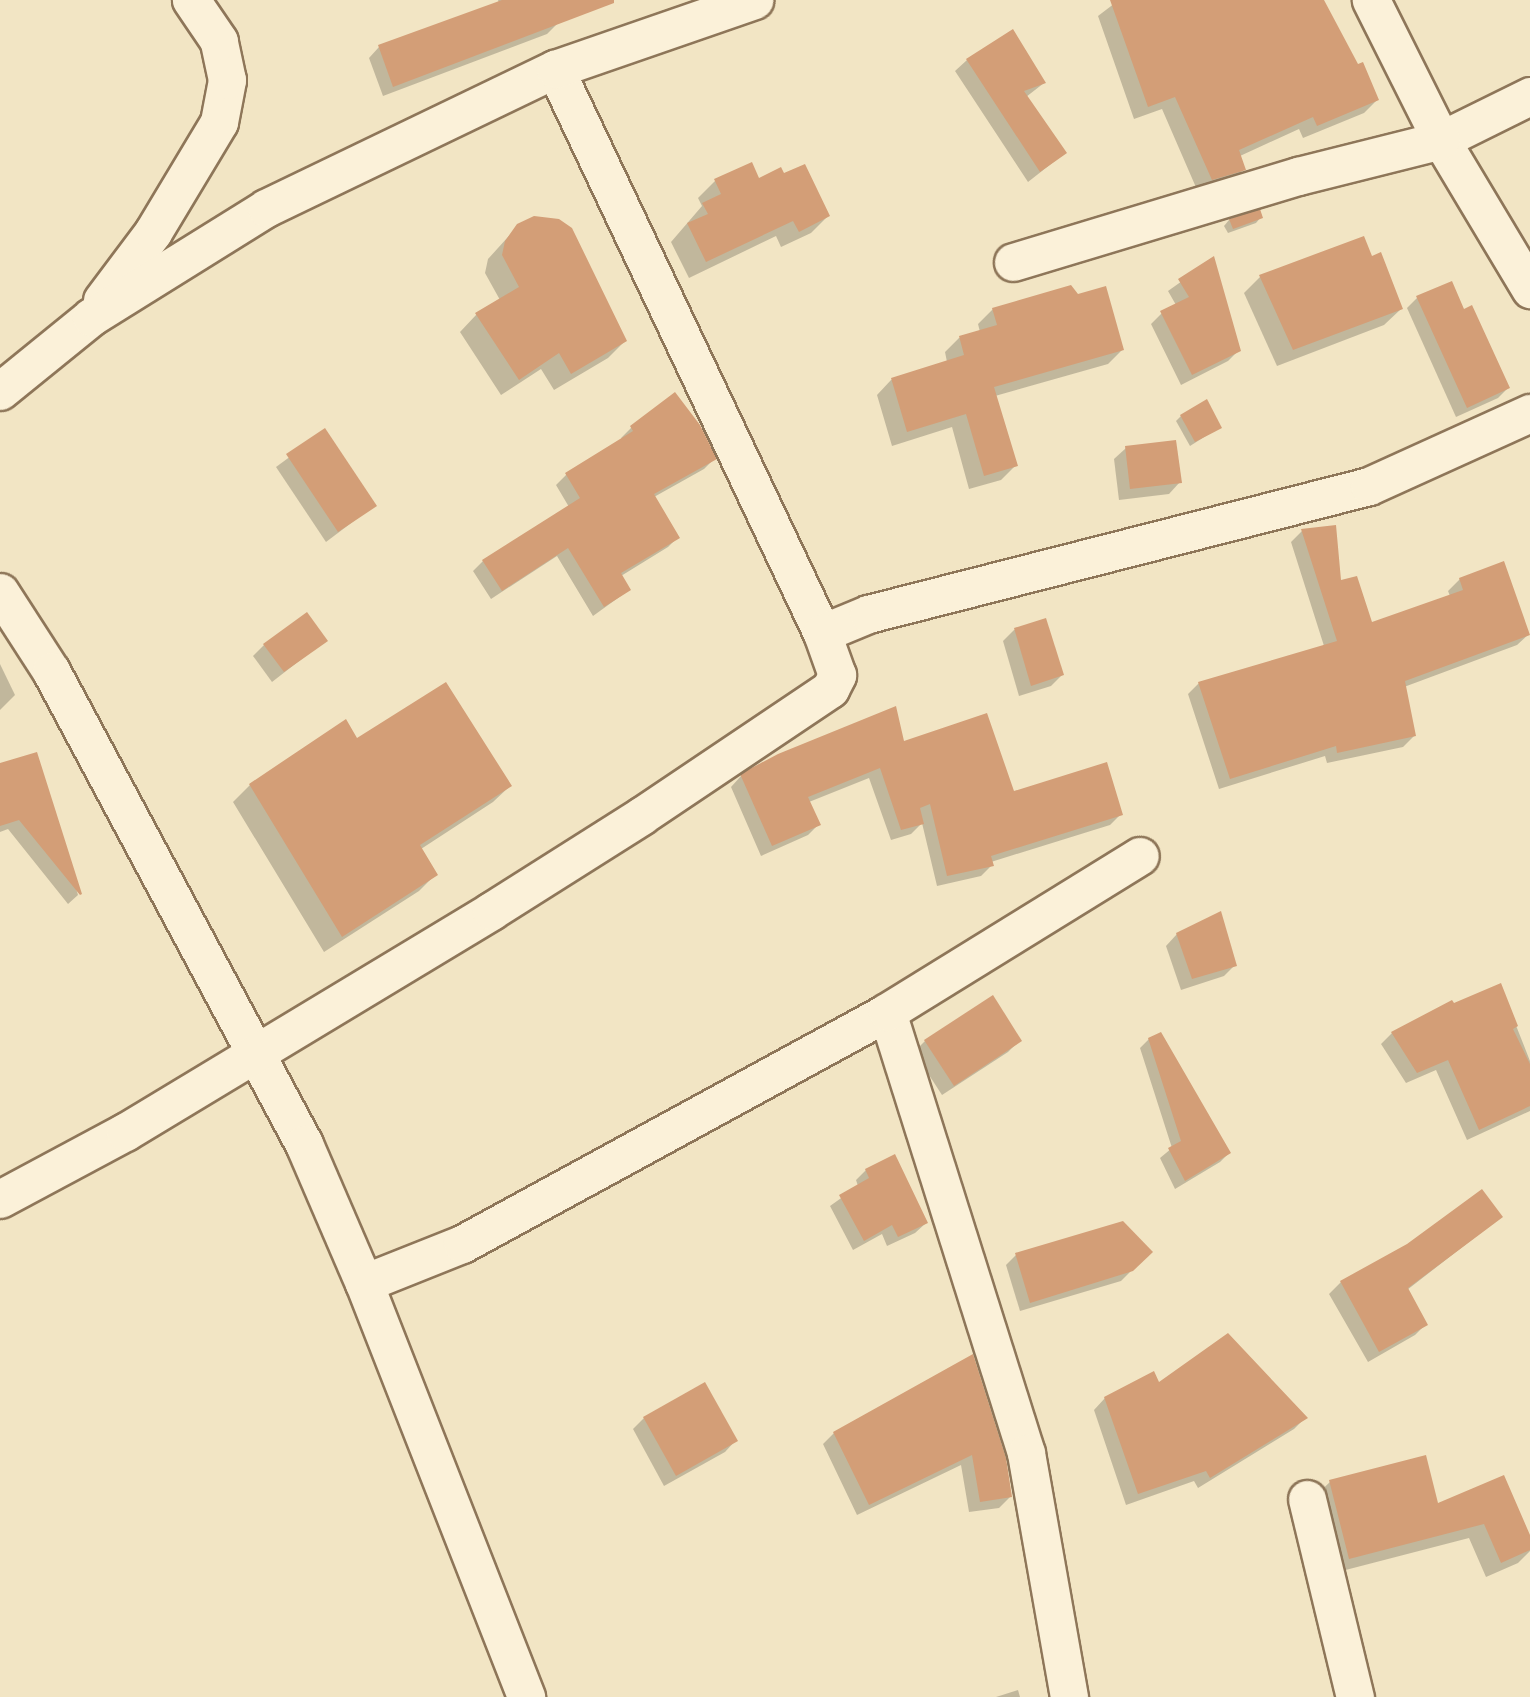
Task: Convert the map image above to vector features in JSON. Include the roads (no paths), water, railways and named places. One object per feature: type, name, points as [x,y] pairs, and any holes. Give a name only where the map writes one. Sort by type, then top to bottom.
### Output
[{"type":"street","points":[[90,317],[152,232],[219,122],[227,80],[219,41],[191,0]]},
{"type":"street","points":[[0,391],[90,317],[266,208],[555,69],[754,0]]},
{"type":"street","points":[[1371,0],[1441,140],[1530,289]]},
{"type":"street","points":[[0,1199],[125,1132],[503,904],[641,816],[830,689],[837,675],[822,633],[555,69]]},
{"type":"street","points":[[1013,262],[1298,176],[1441,140],[1530,96]]},
{"type":"street","points":[[822,633],[867,614],[1369,486],[1530,413]]},
{"type":"street","points":[[0,592],[51,671],[304,1144],[364,1283],[526,1697]]},
{"type":"street","points":[[364,1283],[462,1244],[887,1012],[1140,856]]},
{"type":"street","points":[[887,1012],[1026,1453],[1069,1697]]},
{"type":"street","points":[[1307,1499],[1355,1697]]}]
